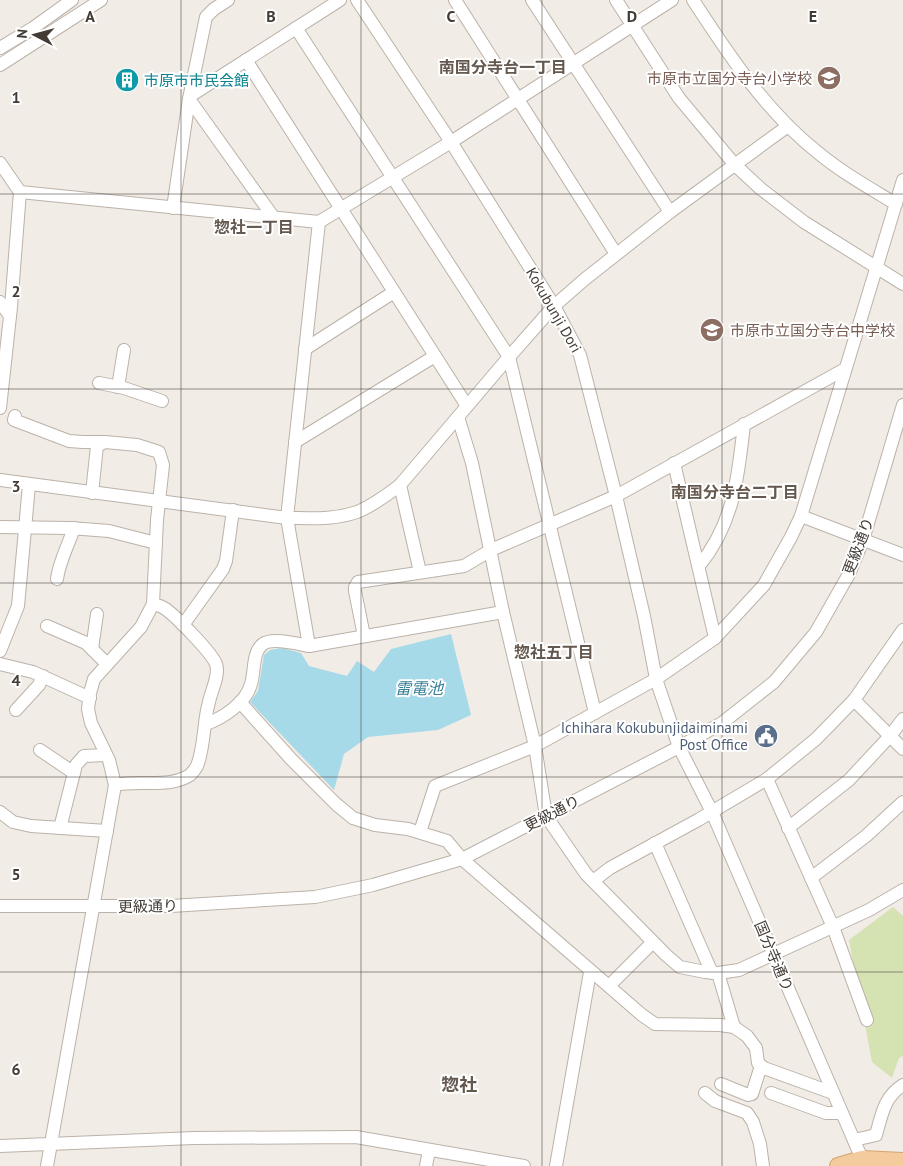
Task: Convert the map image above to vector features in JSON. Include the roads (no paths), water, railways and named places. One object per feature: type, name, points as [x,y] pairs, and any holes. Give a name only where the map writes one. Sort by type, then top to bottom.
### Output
[{"type":"main road","points":[[838,1166],[903,1161]]},
{"type":"street","points":[[0,48],[33,28],[72,0]]},
{"type":"street","points":[[0,65],[101,0]]},
{"type":"street","points":[[172,208],[190,97],[206,17],[228,0]]},
{"type":"street","points":[[190,97],[340,0]]},
{"type":"street","name":"Kokubunji Dori","points":[[357,0],[451,142],[554,306],[580,355],[616,496],[644,616],[656,679],[679,747]]},
{"type":"street","points":[[455,0],[616,254]]},
{"type":"street","points":[[532,0],[670,212]]},
{"type":"street","points":[[616,0],[679,98],[735,165],[761,189],[804,222],[903,284]]},
{"type":"street","points":[[20,192],[319,222],[451,142],[672,0]]},
{"type":"street","points":[[693,0],[730,57],[788,126],[816,151],[849,176],[896,204]]},
{"type":"street","points":[[296,28],[509,356],[595,713]]},
{"type":"street","points":[[246,60],[467,406]]},
{"type":"street","points":[[190,97],[274,218]]},
{"type":"street","points":[[0,480],[287,518],[325,518],[357,512],[383,498],[400,485],[509,356],[554,306],[670,212],[788,126]]},
{"type":"street","points":[[0,163],[20,192],[0,408]]},
{"type":"street","points":[[420,832],[434,786],[535,746],[656,679],[714,638],[764,584],[801,516],[903,180]]},
{"type":"street","points":[[309,646],[287,518],[319,222]]},
{"type":"street","points":[[305,349],[394,292]]},
{"type":"street","points":[[0,302],[10,316]]},
{"type":"street","points":[[118,387],[124,350]]},
{"type":"street","points":[[295,442],[435,356]]},
{"type":"street","points":[[364,636],[355,591],[355,586],[358,582],[464,566],[491,550],[616,496],[845,369]]},
{"type":"street","points":[[99,383],[162,401]]},
{"type":"street","name":"更級通り","points":[[0,906],[172,906],[315,897],[373,885],[462,859],[722,724],[774,682],[816,632],[849,574],[862,540],[903,405]]},
{"type":"street","points":[[15,416],[14,420],[69,440],[137,446],[159,452],[164,465],[156,543],[153,604],[141,627],[94,679],[88,709],[91,723],[106,755],[114,785],[47,1166]]},
{"type":"street","points":[[458,417],[472,463],[503,612],[535,746],[546,816],[586,874],[666,955],[680,966],[715,973],[739,970],[773,955],[869,910],[903,890]]},
{"type":"street","points":[[698,566],[706,557],[726,520],[736,488],[744,424]]},
{"type":"street","points":[[92,493],[97,446],[105,442]]},
{"type":"street","points":[[674,464],[714,638]]},
{"type":"street","points":[[0,651],[18,606],[29,485]]},
{"type":"street","points":[[400,485],[420,572]]},
{"type":"street","points":[[183,625],[223,569],[226,561],[233,510]]},
{"type":"street","points":[[801,516],[903,554]]},
{"type":"street","points":[[0,527],[74,528],[109,532],[156,543]]},
{"type":"street","points":[[57,580],[59,564],[63,559],[74,528]]},
{"type":"street","points":[[114,785],[127,782],[166,783],[189,775],[197,765],[206,724],[208,704],[216,678],[217,666],[211,656],[183,625],[164,608],[153,604]]},
{"type":"street","points":[[206,724],[225,714],[240,702],[251,687],[257,653],[263,644],[274,640],[309,646],[503,612]]},
{"type":"street","points":[[92,649],[97,614]]},
{"type":"street","points":[[47,626],[86,644],[107,664]]},
{"type":"street","points":[[593,881],[610,868],[712,812],[767,779],[816,739],[854,700],[903,630]]},
{"type":"street","points":[[0,664],[43,676],[90,698]]},
{"type":"street","points":[[16,710],[39,685],[43,676]]},
{"type":"street","points":[[854,700],[903,749]]},
{"type":"street","points":[[240,702],[291,759],[336,804],[353,818],[375,825],[408,829],[447,841],[462,859],[590,972],[655,1024],[720,1024],[734,1027],[747,1036],[756,1048],[760,1066],[752,1094],[748,1095],[721,1084]]},
{"type":"street","points":[[788,828],[849,780],[890,736],[903,719]]},
{"type":"street","name":"国分寺通り","points":[[679,747],[712,812],[864,1163]]},
{"type":"street","points":[[40,750],[74,773]]},
{"type":"street","points":[[60,828],[76,765],[84,756],[106,755]]},
{"type":"street","points":[[767,779],[833,927],[868,1020]]},
{"type":"street","points":[[811,878],[866,836],[903,802]]},
{"type":"street","points":[[0,812],[14,822],[31,826],[107,831]]},
{"type":"street","points":[[655,842],[715,973],[734,1027]]},
{"type":"street","points":[[609,986],[653,942]]},
{"type":"street","points":[[556,1166],[590,972]]},
{"type":"street","points":[[760,1066],[833,1093]]},
{"type":"street","points":[[854,1140],[876,1135],[890,1094],[903,1085]]},
{"type":"street","points":[[704,1093],[715,1101],[747,1113],[753,1122],[760,1144],[763,1166]]},
{"type":"street","points":[[771,1093],[826,1113],[841,1113]]},
{"type":"street","points":[[0,1146],[194,1138],[356,1137],[524,1166]]},
{"type":"street","points":[[426,1166],[428,1150]]},
{"type":"water","name":"雷電池","points":[[451,634],[471,715],[438,730],[368,737],[344,754],[334,790],[250,702],[258,691],[264,655],[270,650],[282,648],[301,653],[309,666],[347,676],[357,661],[374,672],[391,649]]},
{"type":"place","name":"市原市立国分寺台小学校","points":[[829,78]]},
{"type":"place","name":"市原市市民会館","points":[[127,80]]},
{"type":"place","name":"市原市立国分寺台中学校","points":[[712,330]]},
{"type":"place","name":"Ichihara Kokubunjidaiminami Post Office","points":[[766,736]]},
{"type":"district","name":"南国分寺台一丁目","points":[[503,67]]},
{"type":"district","name":"惣社一丁目","points":[[254,227]]},
{"type":"district","name":"南国分寺台二丁目","points":[[735,492]]},
{"type":"district","name":"惣社五丁目","points":[[554,652]]},
{"type":"district","name":"惣社","points":[[459,1084]]}]
